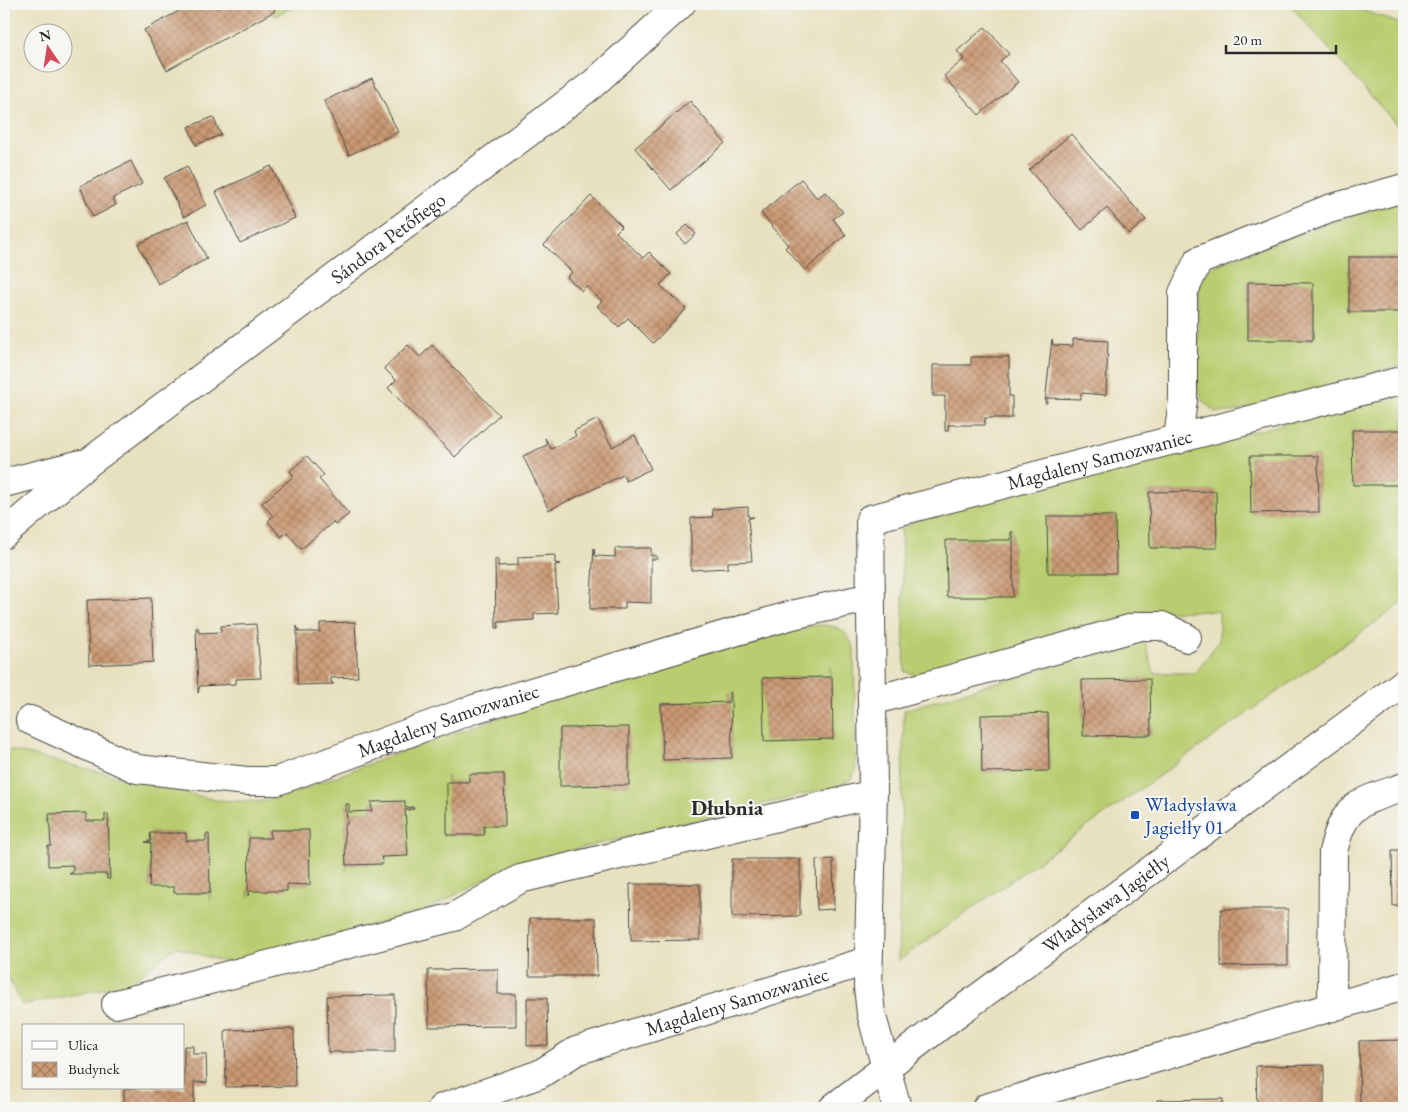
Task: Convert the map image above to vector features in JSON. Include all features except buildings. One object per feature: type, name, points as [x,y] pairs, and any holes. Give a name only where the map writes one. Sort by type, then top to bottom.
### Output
[{"type":"street","name":"Sándora Petőfiego","points":[[4,534],[88,463],[593,84],[682,4]]},
{"type":"street","points":[[1178,440],[1182,399],[1183,293],[1198,261],[1329,209],[1404,188]]},
{"type":"street","name":"Magdaleny Samozwaniec","points":[[897,1108],[871,1013],[867,961],[872,794],[870,519],[1404,380]]},
{"type":"street","name":"Sándora Petőfiego","points":[[4,483],[88,463]]},
{"type":"street","name":"Magdaleny Samozwaniec","points":[[30,720],[137,769],[247,781],[277,781],[474,709],[792,615],[871,597]]},
{"type":"street","points":[[872,702],[1140,626],[1162,626],[1187,638]]},
{"type":"street","name":"Władysława Jagiełły","points":[[833,1108],[1404,683]]},
{"type":"street","points":[[1332,1007],[1333,852],[1336,836],[1350,811],[1361,802],[1404,787]]},
{"type":"street","points":[[116,1004],[454,917],[520,879],[872,794]]},
{"type":"street","name":"Magdaleny Samozwaniec","points":[[442,1108],[540,1074],[576,1051],[867,961]]},
{"type":"street","points":[[986,1108],[1404,986]]},
{"type":"green space","points":[[267,4],[299,4],[275,16]]},
{"type":"green space","points":[[1289,4],[1345,4],[1404,25],[1404,76],[1401,85],[1404,86],[1404,133]]},
{"type":"green space","points":[[1404,200],[1404,257],[1349,257],[1349,312],[1404,312],[1404,364],[1233,412],[1215,412],[1203,401],[1197,387],[1199,288],[1203,276],[1216,265],[1310,229]],"holes":[[[1248,282],[1313,283],[1313,340],[1248,340]]]},
{"type":"green space","points":[[1404,393],[1404,430],[1352,431],[1353,485],[1404,485],[1404,602],[898,961],[904,710],[1144,638],[1154,673],[1195,673],[1219,641],[1219,611],[1143,612],[921,676],[905,672],[901,529],[926,516]],"holes":[[[1250,457],[1318,457],[1319,512],[1251,513]],[[1216,491],[1217,548],[1150,548],[1149,492]],[[1048,516],[1115,516],[1115,573],[1049,573]],[[1011,532],[1013,532],[1013,596],[947,597],[947,540],[1011,540]],[[1150,679],[1151,735],[1083,736],[1083,680]],[[1048,714],[1049,771],[982,772],[981,715]]]},
{"type":"green space","points":[[817,625],[836,627],[848,637],[854,649],[856,771],[851,779],[839,786],[527,861],[493,875],[423,912],[235,962],[224,962],[176,947],[128,984],[22,1005],[4,969],[4,778],[10,750],[215,800],[259,802],[293,793],[422,745],[552,700],[684,659]],"holes":[[[830,667],[833,739],[764,741],[763,678],[830,677]],[[729,693],[731,693],[732,758],[663,760],[662,704],[729,702]],[[628,727],[629,785],[560,786],[560,728]],[[469,774],[504,774],[505,826],[484,826],[483,835],[448,835],[447,776],[448,782],[469,782]],[[404,801],[405,808],[413,807],[405,810],[408,856],[381,857],[383,864],[347,865],[346,872],[344,825],[347,824],[347,804],[349,804],[349,812],[372,811],[372,802]],[[86,813],[86,821],[105,821],[105,814],[108,814],[110,879],[107,879],[107,874],[70,874],[73,872],[73,865],[48,866],[50,821],[44,821],[49,820],[49,814]],[[271,830],[308,830],[310,884],[287,884],[250,891],[249,898],[249,832],[250,838],[270,838]],[[151,833],[186,833],[186,841],[206,841],[210,854],[210,900],[209,893],[172,893],[174,887],[149,887],[151,843],[145,842],[151,841]]]},
{"type":"place","name":"Władysława Jagiełły 01","points":[[1135,815]]},
{"type":"district","name":"Dłubnia","points":[[727,808]]}]
